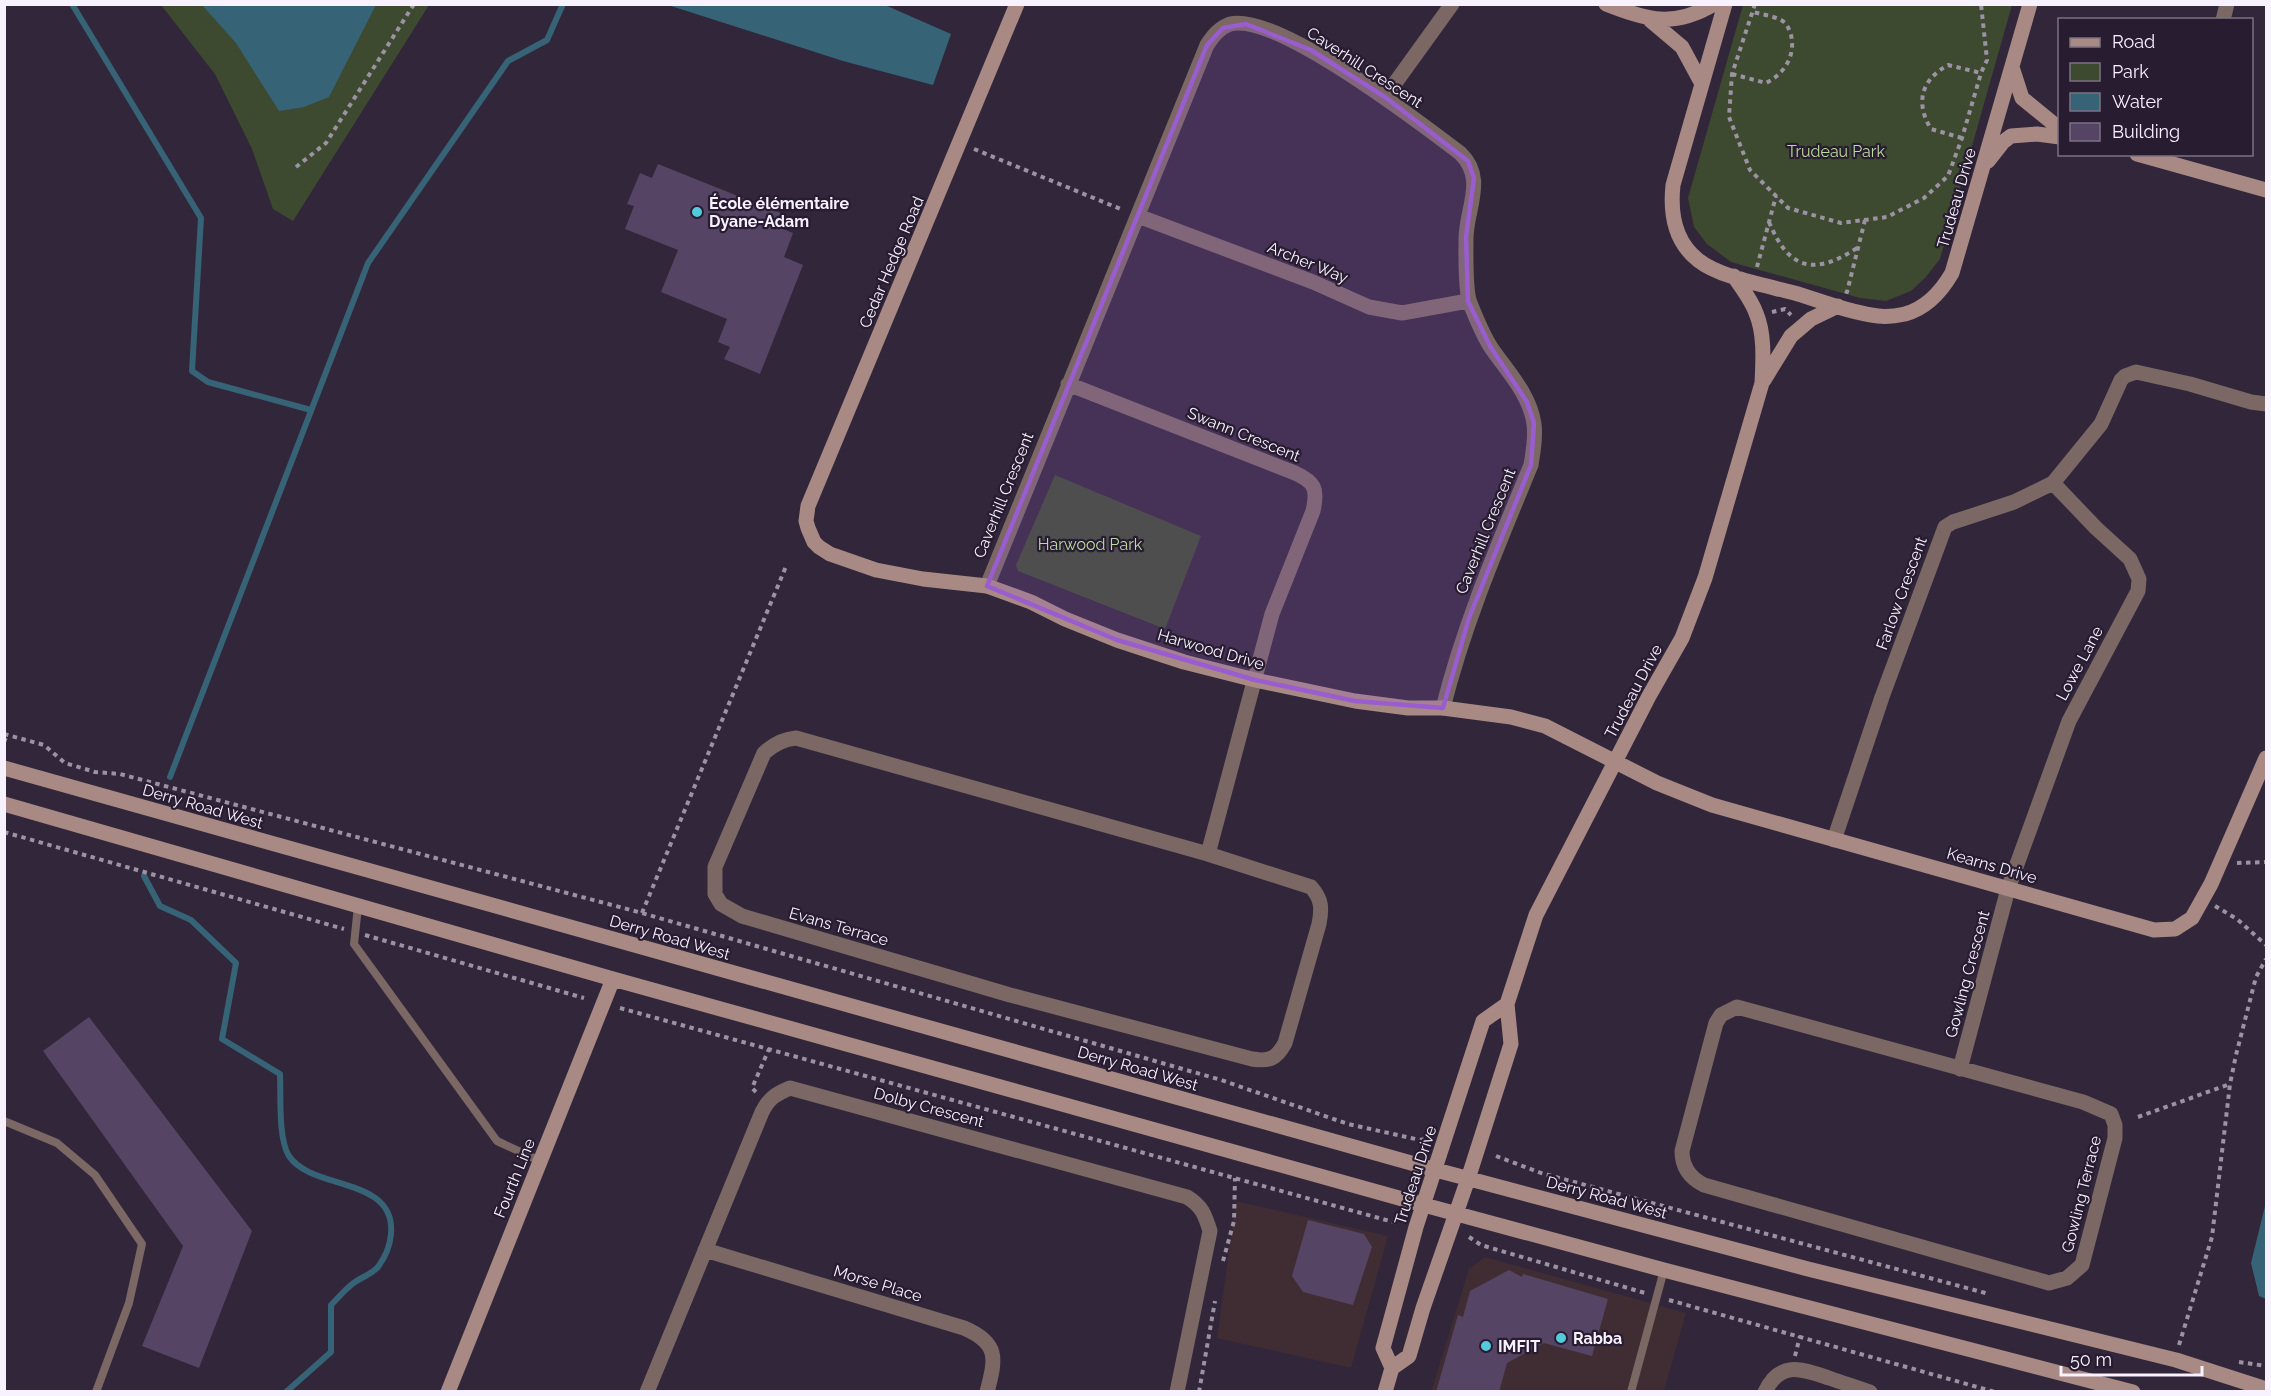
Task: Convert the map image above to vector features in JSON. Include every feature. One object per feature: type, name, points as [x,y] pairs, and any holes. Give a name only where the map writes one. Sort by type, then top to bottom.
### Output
[{"type":"street","name":"Cedar Hedge Road","points":[[810,535],[806,521],[808,506],[1017,4]]},
{"type":"street","points":[[1385,97],[1452,4]]},
{"type":"street","points":[[1606,4],[1650,20],[1682,47],[1702,84]]},
{"type":"street","points":[[1650,20],[1674,19],[1690,15],[1714,4]]},
{"type":"street","name":"Trudeau Drive","points":[[1725,4],[1673,185],[1672,213],[1680,239],[1698,260],[1710,268],[1838,306],[1876,316],[1892,317],[1920,308],[1943,288],[1952,273],[2030,4]]},
{"type":"street","name":"Caverhill Crescent","points":[[987,586],[1207,45],[1215,33],[1230,24],[1246,24],[1265,29],[1311,50],[1385,97],[1460,153],[1468,161],[1473,171],[1474,184],[1466,237],[1468,301],[1490,346],[1515,380],[1527,402],[1534,423],[1534,446],[1531,465],[1469,618],[1443,708]]},
{"type":"street","points":[[2012,66],[2022,98],[2058,127]]},
{"type":"street","points":[[1984,166],[2003,142],[2011,136],[2037,134],[2058,137]]},
{"type":"street","points":[[2152,156],[2181,160],[2266,190]]},
{"type":"street","name":"Archer Way","points":[[1138,216],[1313,282],[1369,307],[1402,313],[1468,301]]},
{"type":"street","name":"Trudeau Drive","points":[[1385,1392],[1392,1368],[1409,1356],[1511,1044],[1507,1004],[1536,915],[1682,638],[1706,578],[1762,383],[1763,363],[1758,318],[1749,297],[1734,276]]},
{"type":"street","name":"Trudeau Drive","points":[[1762,383],[1791,336],[1811,319],[1838,306]]},
{"type":"street","name":"Farlow Crescent","points":[[1834,840],[1882,697],[1945,527],[1953,522],[2013,502],[2053,483],[2101,424],[2125,376],[2136,372],[2266,404]]},
{"type":"street","name":"Swann Crescent","points":[[1068,384],[1301,476],[1308,479],[1314,488],[1316,498],[1313,511],[1272,614],[1255,680]]},
{"type":"street","name":"Lowe Lane","points":[[2008,889],[2069,721],[2138,591],[2139,579],[2130,559],[2053,483]]},
{"type":"street","name":"Harwood Drive","points":[[810,535],[824,551],[876,570],[923,579],[987,586],[1031,602],[1065,619],[1117,640],[1184,662],[1355,701],[1408,708],[1443,708],[1511,717],[1545,726],[1616,760]]},
{"type":"street","points":[[1208,854],[1255,680]]},
{"type":"street","name":"Evans Terrace","points":[[796,738],[1208,854],[1296,881],[1311,887],[1319,896],[1321,910],[1319,924],[1285,1042],[1280,1053],[1273,1059],[1265,1061],[1010,995],[741,916],[721,904],[715,894],[714,880],[715,867],[764,753],[775,744],[796,738]]},
{"type":"street","name":"Kearns Drive","points":[[1616,760],[1657,783],[1712,805],[2154,930],[2175,929],[2192,918],[2221,863],[2266,758]]},
{"type":"street","name":"Derry Road West","points":[[4,768],[1468,1179],[1809,1269],[2177,1353],[2266,1389]]},
{"type":"street","points":[[4,804],[180,856],[1424,1205],[2133,1392]]},
{"type":"street","name":"Gowling Crescent","points":[[1960,1069],[2008,889]]},
{"type":"street","name":"Fourth Line","points":[[448,1392],[613,978]]},
{"type":"street","name":"Trudeau Drive","points":[[1392,1368],[1383,1348],[1416,1227],[1483,1021],[1507,1004]]},
{"type":"street","name":"Gowling Terrace","points":[[1748,1009],[1960,1069],[2083,1102],[2111,1114],[2115,1125],[2115,1138],[2082,1265],[2061,1281],[2049,1283],[1704,1185],[1693,1179],[1682,1160],[1682,1151],[1716,1023],[1721,1015],[1729,1010],[1748,1009]]},
{"type":"street","name":"Dolby Crescent","points":[[766,1104],[776,1094],[790,1088],[804,1091],[1187,1197],[1200,1205],[1206,1215],[1210,1231],[1177,1392]]},
{"type":"street","points":[[646,1392],[766,1104]]},
{"type":"street","name":"Morse Place","points":[[705,1250],[981,1335],[989,1344],[993,1356],[993,1369],[987,1392]]},
{"type":"street","points":[[1766,1392],[1771,1380],[1781,1372],[1794,1369],[1808,1371],[1870,1392]]},
{"type":"lane","points":[[358,906],[354,944],[497,1141],[540,1161]]},
{"type":"lane","points":[[4,1121],[57,1143],[94,1175],[142,1244],[129,1303],[96,1392]]},
{"type":"lane","points":[[1631,1392],[1664,1270]]},
{"type":"path","points":[[296,167],[326,143],[414,4]]},
{"type":"path","points":[[1755,4],[1732,74],[1728,117],[1750,170],[1788,208],[1841,223],[1887,218],[1924,198],[1947,176],[1987,60],[1981,4]]},
{"type":"path","points":[[1732,74],[1766,83],[1781,73],[1791,56],[1793,45],[1789,28],[1782,20],[1753,12]]},
{"type":"path","points":[[1736,44],[1742,45]]},
{"type":"path","points":[[1962,138],[1931,129],[1925,119],[1922,105],[1924,91],[1931,76],[1948,65],[1981,74]]},
{"type":"path","points":[[960,142],[1138,216]]},
{"type":"path","points":[[1765,269],[1756,266],[1776,196]]},
{"type":"path","points":[[1836,289],[1847,292],[1865,220]]},
{"type":"path","points":[[1769,222],[1784,250],[1793,259],[1807,265],[1831,263],[1858,248]]},
{"type":"path","points":[[1758,318],[1775,310],[1785,309],[1802,326]]},
{"type":"path","points":[[642,913],[787,564]]},
{"type":"path","points":[[4,742],[6,734],[44,745],[65,763],[95,772],[120,774],[642,913],[1221,1080],[1348,1124],[1419,1141]]},
{"type":"path","points":[[4,832],[584,998]]},
{"type":"path","points":[[2221,863],[2266,863]]},
{"type":"path","points":[[2201,903],[2213,905],[2238,919],[2266,945]]},
{"type":"path","points":[[2177,1353],[2212,1238],[2230,1084],[2256,977],[2266,959]]},
{"type":"path","points":[[621,1008],[1397,1223]]},
{"type":"path","points":[[766,1104],[752,1088],[769,1049]]},
{"type":"path","points":[[2138,1117],[2230,1084]]},
{"type":"path","points":[[1496,1156],[1541,1173],[1998,1297]]},
{"type":"path","points":[[1222,1263],[1234,1221],[1235,1178]]},
{"type":"path","points":[[1469,1237],[1481,1245],[1995,1392]]},
{"type":"path","points":[[1199,1392],[1215,1297]]},
{"type":"path","points":[[2168,1343],[2177,1353]]},
{"type":"path","points":[[2177,1353],[2188,1349]]},
{"type":"highlighted area","points":[[1246,24],[1311,50],[1385,97],[1468,161],[1474,178],[1466,237],[1468,301],[1490,346],[1527,402],[1534,423],[1531,465],[1469,618],[1443,708],[1355,701],[1255,680],[1117,640],[987,586],[1207,45],[1223,28]]},
{"type":"shaded area","points":[[1236,1201],[1388,1236],[1351,1368],[1217,1338]]},
{"type":"shaded area","points":[[1485,1257],[1686,1313],[1664,1391],[1431,1392],[1469,1269]]},
{"type":"green space","points":[[161,5],[429,5],[293,221],[273,209],[252,149],[215,74]]},
{"type":"green space","name":"Trudeau Park","points":[[1743,5],[2012,5],[1940,259],[1911,291],[1886,301],[1860,298],[1731,262],[1707,244],[1694,227],[1688,198]]},
{"type":"green space","name":"Harwood Park","points":[[1055,475],[1201,536],[1165,629],[1018,571],[1016,565]]},
{"type":"water","points":[[202,5],[376,5],[329,97],[304,107],[279,111],[236,43]]},
{"type":"water","points":[[668,5],[885,5],[951,34],[933,85],[843,61]]},
{"type":"water","points":[[2266,1202],[2266,1299],[2259,1296],[2251,1263]]},
{"type":"building","points":[[658,164],[783,214],[778,227],[793,233],[784,257],[803,265],[760,374],[724,359],[730,347],[718,342],[727,319],[661,292],[678,250],[625,229],[634,206],[627,204],[640,173],[652,178]]},
{"type":"building","points":[[89,1017],[252,1231],[199,1368],[142,1346],[183,1246],[43,1051]]},
{"type":"building","points":[[1308,1220],[1364,1234],[1372,1247],[1353,1305],[1303,1292],[1292,1276]]},
{"type":"building","points":[[1509,1270],[1522,1277],[1523,1274],[1608,1299],[1592,1356],[1544,1343],[1507,1363],[1499,1392],[1436,1392],[1458,1315],[1463,1317],[1470,1291]]},
{"type":"waterway","points":[[72,4],[201,218],[192,371],[208,382],[311,410]]},
{"type":"waterway","points":[[170,777],[368,263],[508,61],[547,40],[563,4]]},
{"type":"waterway","points":[[144,876],[160,906],[191,920],[236,963],[222,1039],[280,1074],[283,1139],[289,1156],[300,1167],[315,1175],[367,1193],[380,1202],[389,1215],[391,1234],[381,1263],[373,1272],[349,1287],[331,1305],[331,1352],[286,1392]]},
{"type":"place","name":"École élémentaire Dyane-Adam","points":[[697,212]]},
{"type":"place","name":"Rabba","points":[[1561,1338]]},
{"type":"place","name":"IMFIT","points":[[1486,1346]]}]
